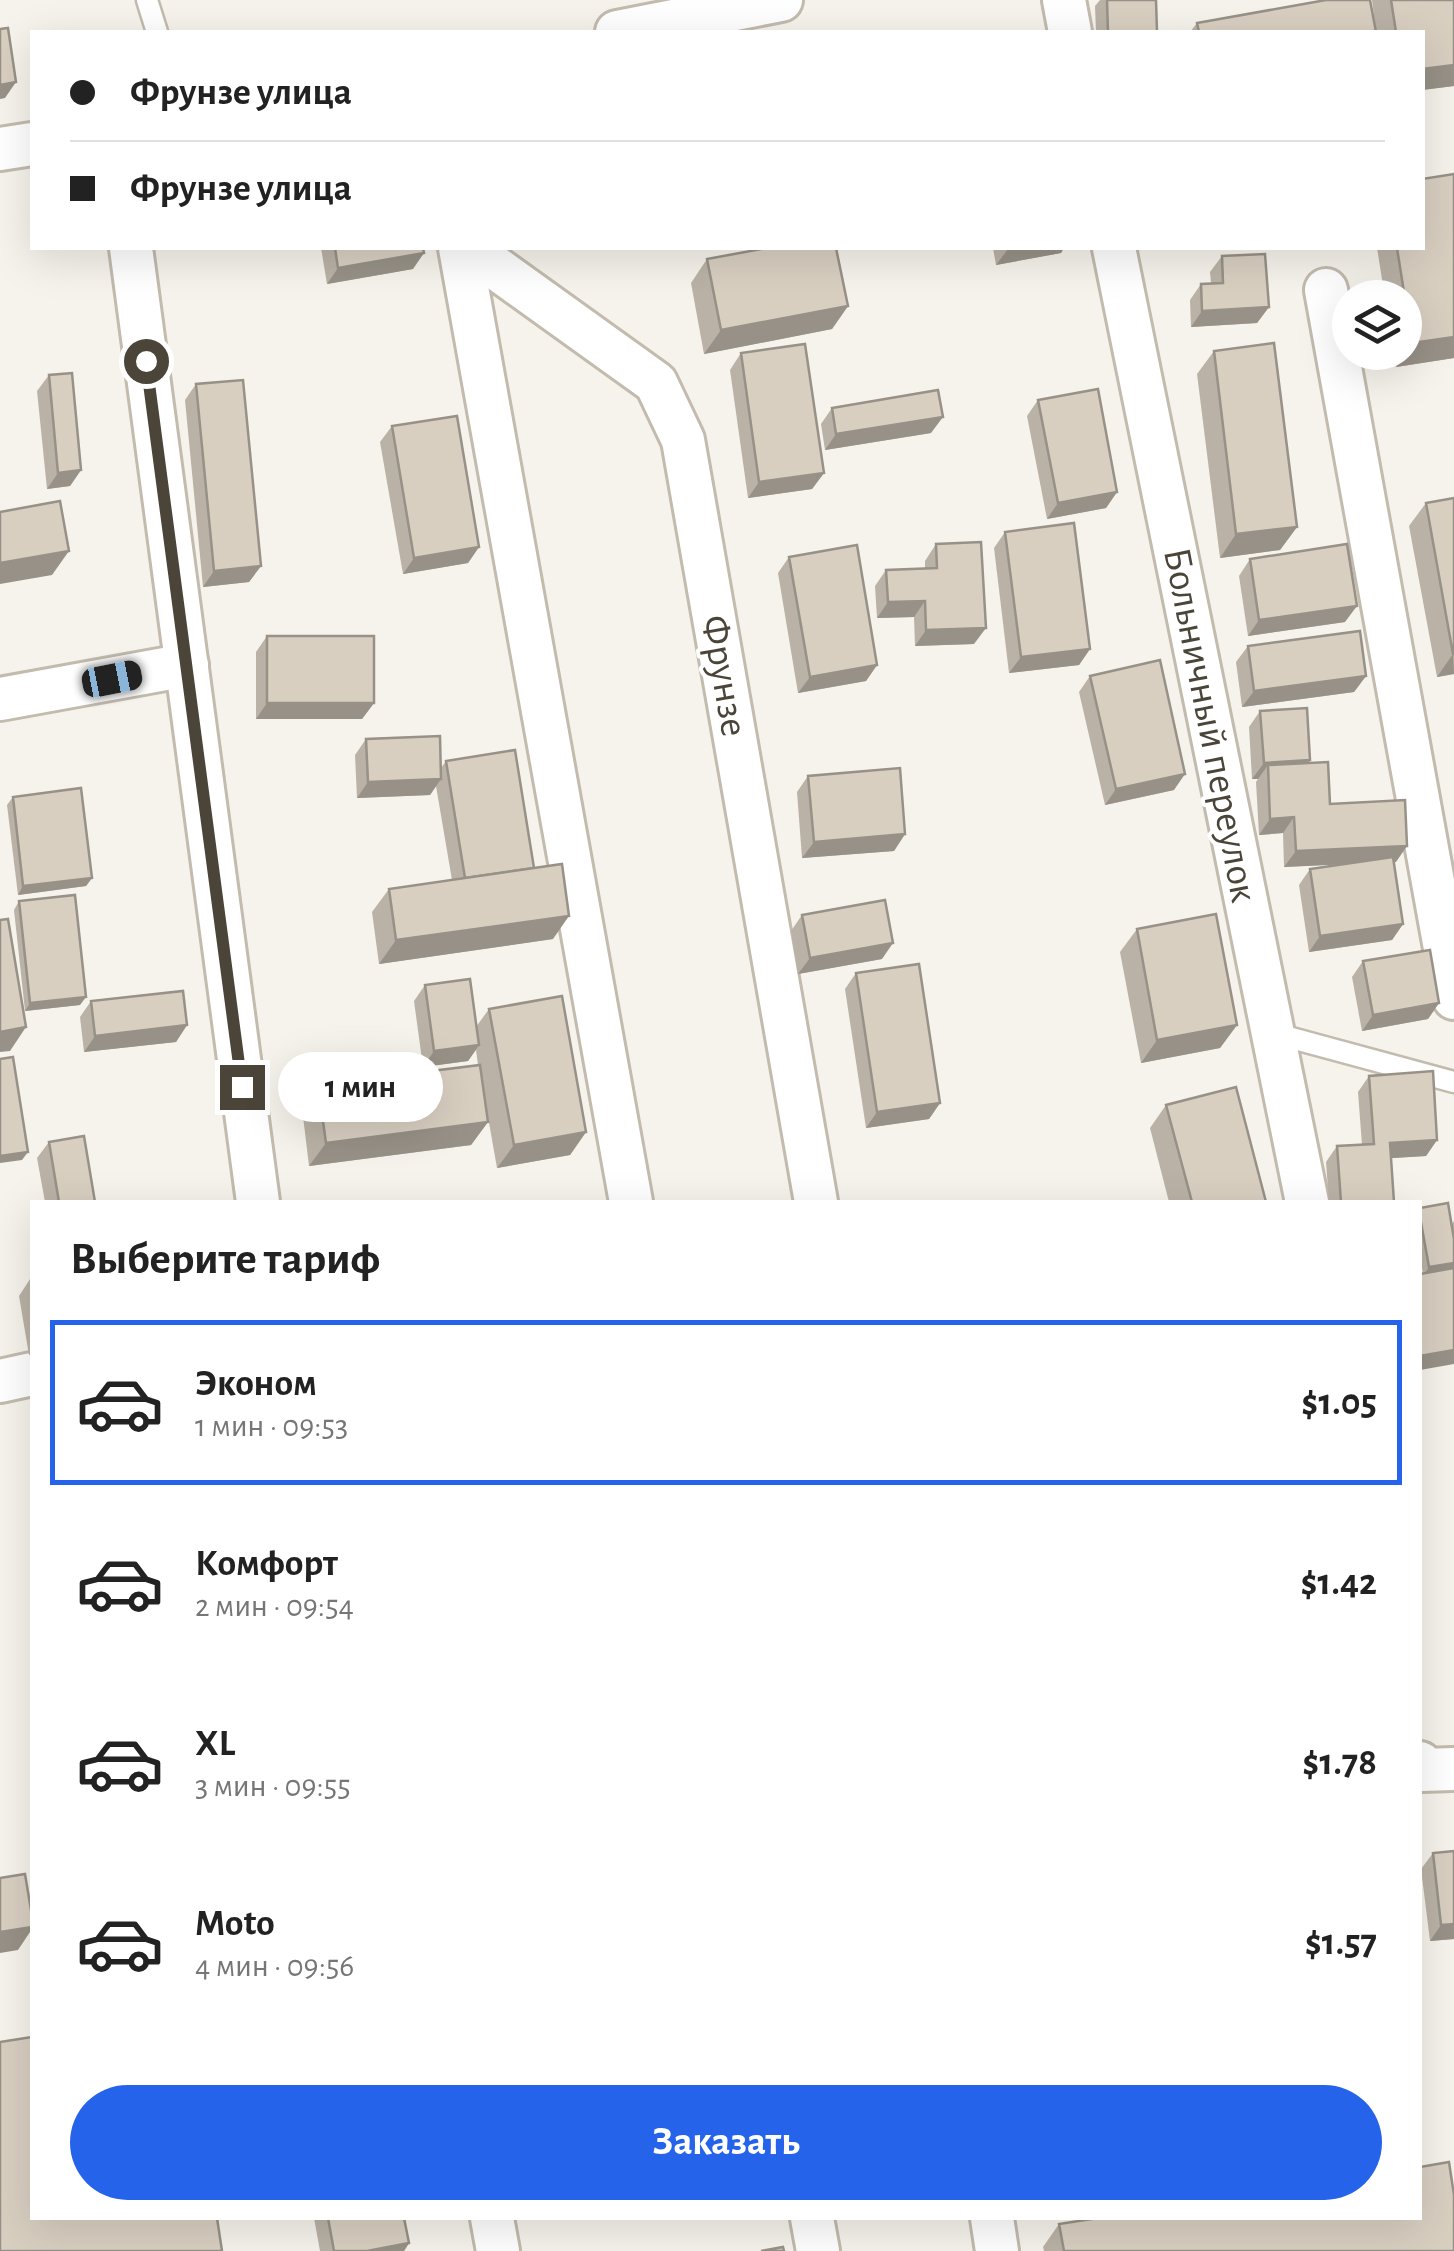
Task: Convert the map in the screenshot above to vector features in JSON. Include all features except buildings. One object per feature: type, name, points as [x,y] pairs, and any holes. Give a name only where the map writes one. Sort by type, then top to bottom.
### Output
[{"type":"street","points":[[626,30],[781,0]]},
{"type":"street","points":[[1064,0],[1070,30]]},
{"type":"street","points":[[0,149],[30,144]]},
{"type":"street","points":[[131,250],[258,1200]]},
{"type":"street","name":"Фрунзе","points":[[464,250],[631,1200]]},
{"type":"street","name":"Фрунзе","points":[[467,250],[656,383],[684,440],[816,1200]]},
{"type":"street","name":"Больничный переулок","points":[[1114,250],[1307,1200]]},
{"type":"street","points":[[1326,290],[1454,998]]},
{"type":"street","points":[[0,700],[186,665]]},
{"type":"street","points":[[0,1381],[30,1374]]},
{"type":"street","points":[[1422,1770],[1454,1769]]},
{"type":"street","points":[[492,2220],[498,2251]]},
{"type":"street","points":[[812,2220],[818,2251]]},
{"type":"street","points":[[992,2220],[997,2251]]},
{"type":"lane","points":[[147,0],[156,30]]},
{"type":"lane","points":[[1273,1033],[1454,1082]]},
{"type":"route","points":[[146,361],[242,1087]]}]
